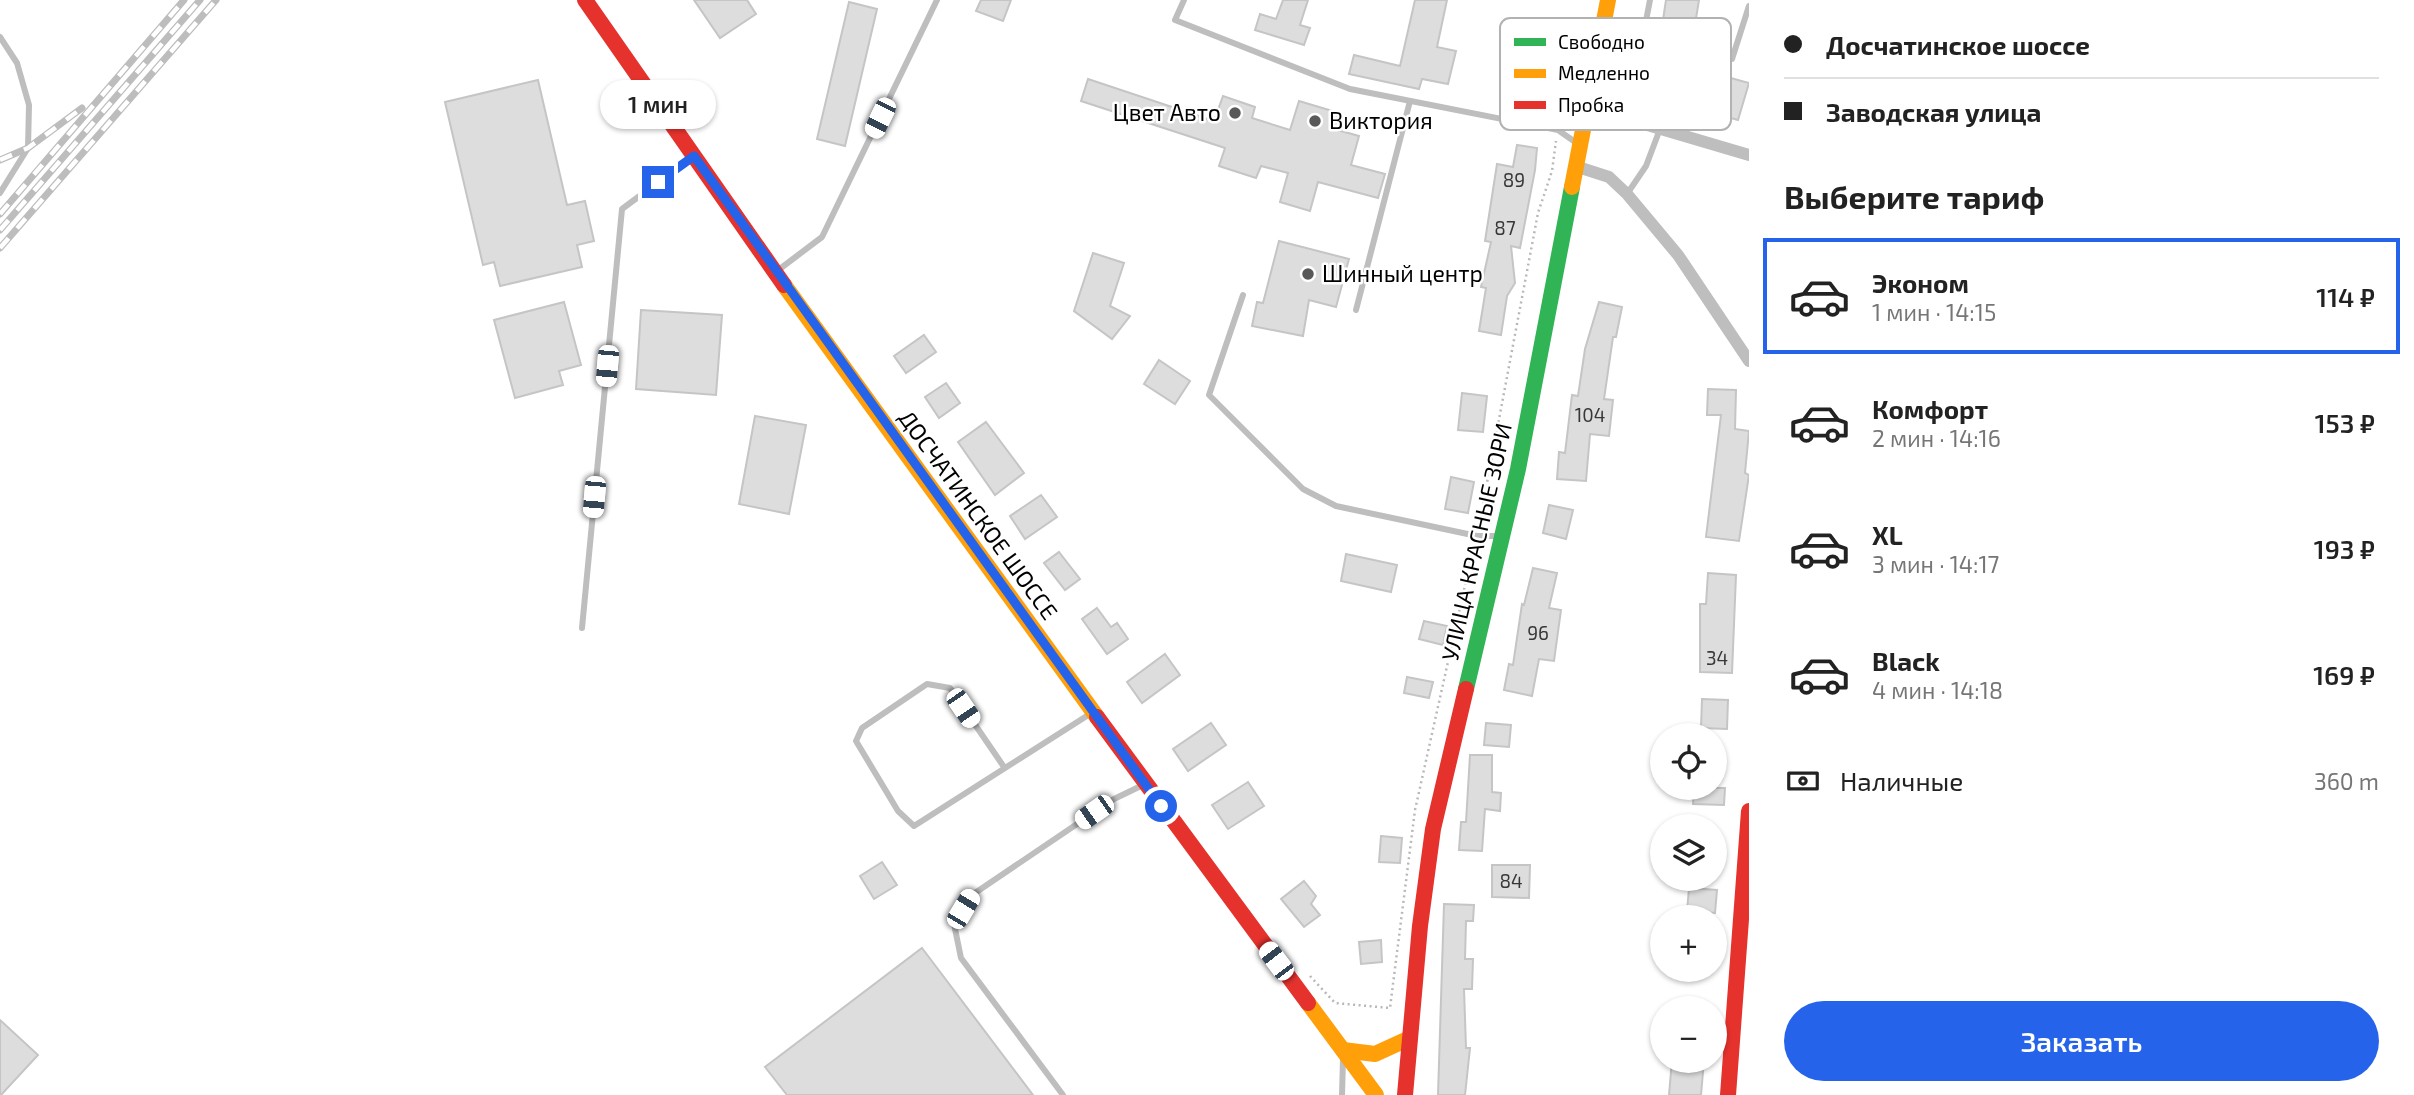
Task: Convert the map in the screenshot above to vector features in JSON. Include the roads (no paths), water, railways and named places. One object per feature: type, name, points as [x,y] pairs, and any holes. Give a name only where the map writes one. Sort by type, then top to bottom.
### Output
[{"type":"street","name":"ДОСЧАТИНСКОЕ ШОССЕ","points":[[585,0],[775,273],[1145,784],[1376,1095]]},
{"type":"street","name":"УЛИЦА КРАСНЫЕ ЗОРИ","points":[[1605,18],[1608,0]]},
{"type":"street","name":"УЛИЦА КРАСНЫЕ ЗОРИ","points":[[1405,1095],[1433,829],[1504,536],[1585,130]]},
{"type":"street","points":[[1663,130],[1749,155]]},
{"type":"street","points":[[1578,167],[1609,177],[1627,194],[1678,255],[1749,361]]},
{"type":"street","points":[[1728,1095],[1749,811]]},
{"type":"street","points":[[1343,1050],[1375,1054],[1410,1038]]},
{"type":"lane","points":[[775,273],[822,237],[937,0]]},
{"type":"lane","points":[[1184,0],[1175,20],[1350,89],[1500,119]]},
{"type":"lane","points":[[1647,18],[1650,0]]},
{"type":"lane","points":[[1732,59],[1749,6]]},
{"type":"lane","points":[[0,37],[17,64],[29,105],[28,148],[0,193]]},
{"type":"lane","points":[[1356,310],[1410,101]]},
{"type":"lane","points":[[1553,130],[1582,147]]},
{"type":"lane","points":[[1627,194],[1646,166],[1660,130]]},
{"type":"lane","points":[[582,628],[622,209],[694,156]]},
{"type":"lane","points":[[1243,295],[1209,395],[1303,489],[1336,506],[1476,536],[1504,536]]},
{"type":"lane","points":[[1004,768],[950,688],[927,684],[862,728],[856,741],[898,811],[914,826],[1093,712]]},
{"type":"lane","points":[[1063,1095],[1001,1008],[961,958],[954,924],[972,895],[1114,799],[1145,784]]},
{"type":"lane","points":[[1342,1095],[1343,1050]]},
{"type":"railway","points":[[0,214],[184,0]]},
{"type":"railway","points":[[0,230],[200,0]]},
{"type":"railway","points":[[0,248],[216,0]]},
{"type":"railway","points":[[0,160],[28,148],[82,108]]},
{"type":"place","name":"Цвет Авто","points":[[1235,113]]},
{"type":"place","name":"Виктория","points":[[1315,121]]},
{"type":"place","name":"Шинный центр","points":[[1308,274]]}]
